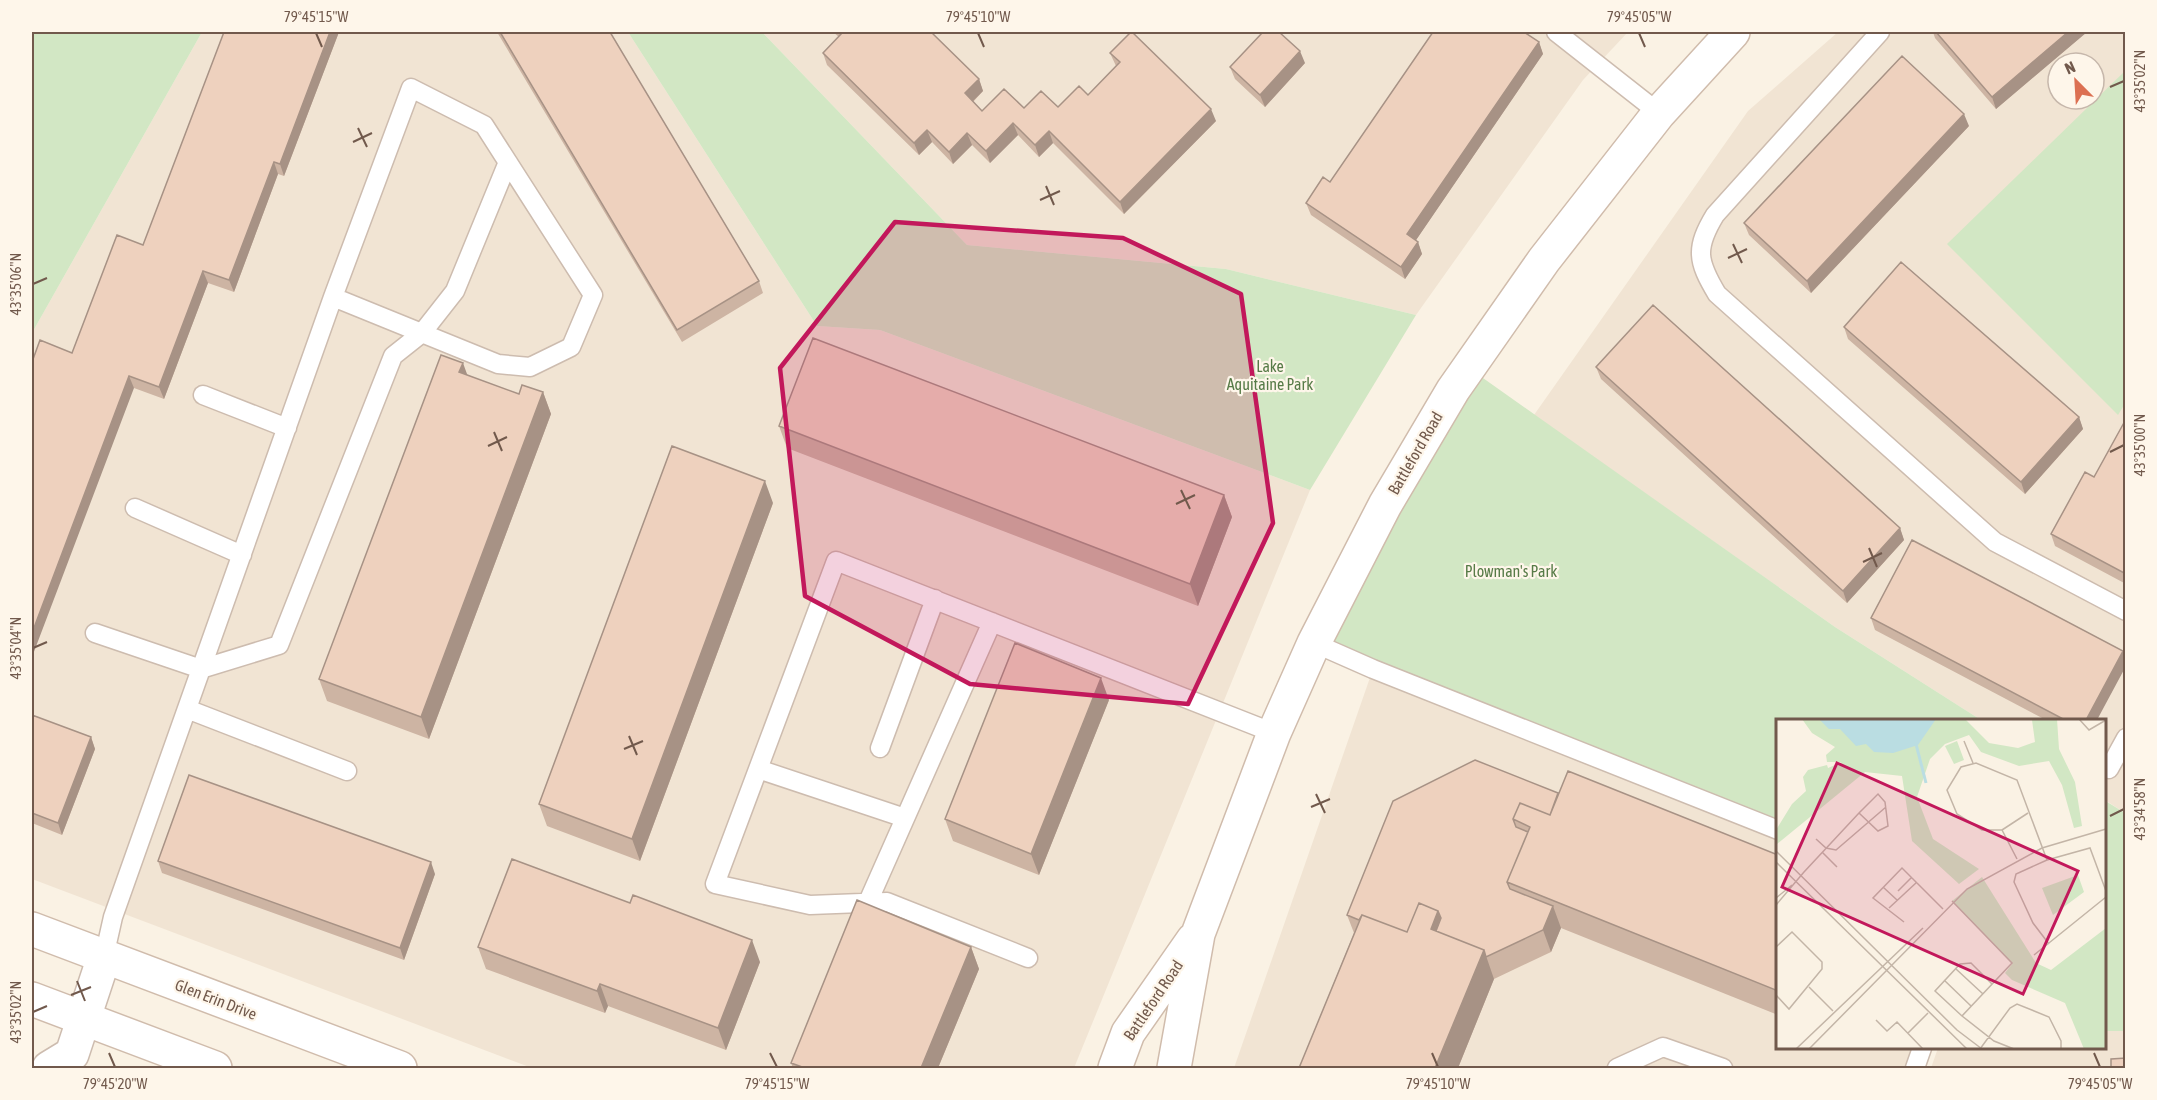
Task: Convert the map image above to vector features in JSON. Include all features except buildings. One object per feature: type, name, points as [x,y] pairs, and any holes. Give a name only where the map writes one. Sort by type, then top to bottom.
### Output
[{"type":"street","name":"Battleford Road","points":[[1174,1068],[1198,934],[1274,733],[1314,643],[1385,505],[1453,390],[1544,260],[1659,113],[1733,32]]},
{"type":"street","name":"Glen Erin Drive","points":[[32,929],[400,1068]]},
{"type":"street","name":"Battleford Road","points":[[1115,1068],[1128,1033],[1198,934]]},
{"type":"street","points":[[66,1064],[84,1019],[104,957]]},
{"type":"street","points":[[32,999],[214,1068]]},
{"type":"lane","points":[[1556,32],[1659,113]]},
{"type":"lane","points":[[1880,32],[1715,215],[1705,232],[1700,254],[1705,273],[1717,294],[1995,542],[2126,611]]},
{"type":"lane","points":[[104,957],[113,918],[333,297],[411,88],[484,125],[593,295],[571,347],[530,367],[498,364],[333,297]]},
{"type":"lane","points":[[95,633],[201,669],[279,645],[393,356],[422,333],[455,291],[508,162]]},
{"type":"lane","points":[[202,396],[287,428]]},
{"type":"lane","points":[[135,508],[242,555]]},
{"type":"lane","points":[[1028,958],[886,902],[810,905],[715,884],[836,561],[1274,733]]},
{"type":"lane","points":[[880,748],[935,599]]},
{"type":"lane","points":[[868,902],[992,622]]},
{"type":"lane","points":[[1314,643],[1373,669],[1776,829]]},
{"type":"lane","points":[[187,709],[347,771]]},
{"type":"lane","points":[[2109,769],[2126,738]]},
{"type":"lane","points":[[758,769],[905,818]]},
{"type":"lane","points":[[1617,1068],[1662,1047],[1723,1068]]},
{"type":"lane","points":[[1915,1068],[1921,1049]]},
{"type":"highlighted area","points":[[895,222],[1123,238],[1241,294],[1273,523],[1188,704],[970,684],[805,596],[780,368]]},
{"type":"shaded area","points":[[202,32],[628,32],[817,326],[880,330],[1310,490],[1074,1068],[532,1068],[32,879],[32,333]]},
{"type":"shaded area","points":[[762,32],[1628,32],[1583,80],[1416,315],[1226,269],[967,245]]},
{"type":"shaded area","points":[[1838,32],[2125,32],[2125,813],[2106,801],[2106,719],[1979,719],[1835,627],[1534,415],[1748,111]]},
{"type":"shaded area","points":[[1373,669],[1776,830],[1776,1049],[1922,1049],[1915,1068],[1234,1068]]},
{"type":"shaded area","points":[[2106,1031],[2125,1031],[2125,1068],[1931,1068],[1938,1049],[2106,1049]]},
{"type":"green space","points":[[32,32],[202,32],[32,333]]},
{"type":"green space","name":"Lake Aquitaine Park","points":[[628,32],[762,32],[967,245],[1226,269],[1416,315],[1310,490],[880,330],[817,326]]},
{"type":"green space","points":[[2125,71],[2126,402],[2118,415],[1947,244],[2084,111],[2106,111],[2106,89]]},
{"type":"green space","name":"Plowman's Park","points":[[1466,366],[1835,627],[1979,719],[1776,719],[1776,830],[1314,643]]},
{"type":"green space","points":[[2106,801],[2125,813],[2125,1031],[2106,1031]]}]
